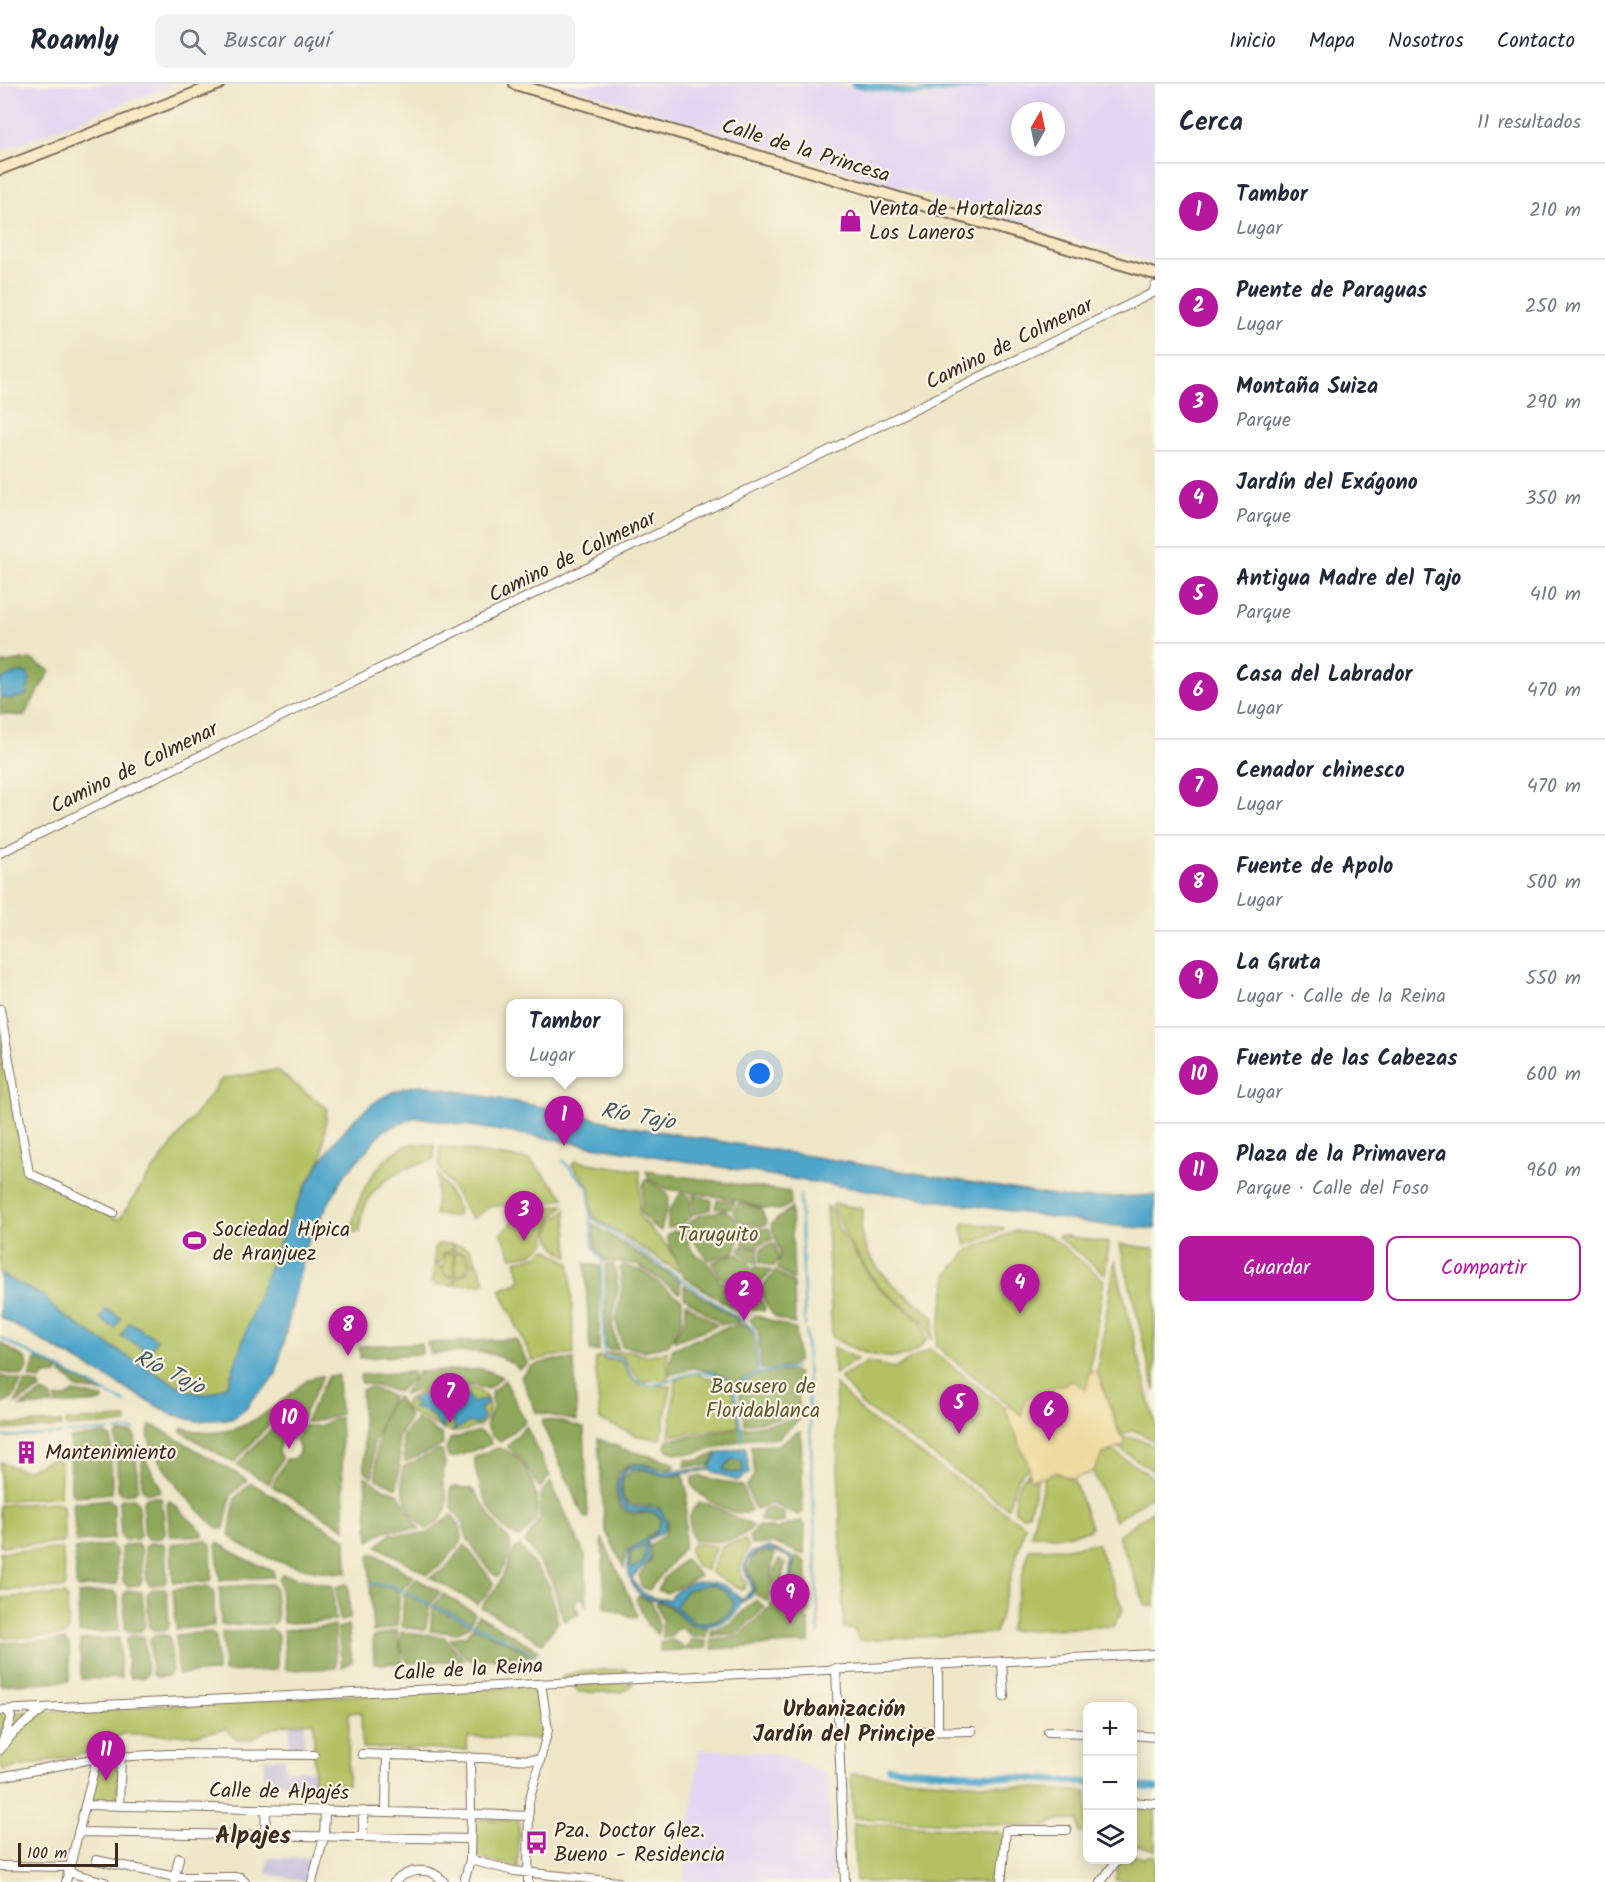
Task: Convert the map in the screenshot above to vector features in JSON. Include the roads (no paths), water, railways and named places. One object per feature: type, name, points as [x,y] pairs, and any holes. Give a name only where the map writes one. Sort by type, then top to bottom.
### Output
[{"type":"street","points":[[0,169],[219,84]]},
{"type":"street","name":"Calle de la Princesa","points":[[515,84],[1155,274]]},
{"type":"street","name":"Camino de Colmenar","points":[[0,853],[1142,298],[1153,292],[1155,286]]},
{"type":"street","points":[[0,1009],[29,1173],[113,1213]]},
{"type":"street","name":"Calle de la Reina","points":[[3,1710],[836,1668],[1154,1656]]},
{"type":"street","points":[[1002,1662],[1004,1697]]},
{"type":"street","points":[[938,1664],[938,1731]]},
{"type":"street","points":[[836,1668],[845,1882]]},
{"type":"street","points":[[529,1878],[530,1802],[548,1720],[542,1683]]},
{"type":"street","points":[[0,1749],[25,1721],[47,1708]]},
{"type":"street","points":[[0,1719],[3,1710],[11,1717],[0,1749]]},
{"type":"street","points":[[904,1732],[972,1731]]},
{"type":"street","points":[[1048,1732],[1083,1733]]},
{"type":"street","points":[[1137,1736],[1155,1737]]},
{"type":"street","points":[[362,1754],[540,1760]]},
{"type":"street","points":[[0,1777],[97,1758],[121,1756],[314,1755]]},
{"type":"street","points":[[386,1811],[387,1755]]},
{"type":"street","points":[[119,1806],[121,1756]]},
{"type":"street","points":[[464,1882],[470,1860],[470,1757]]},
{"type":"street","points":[[66,1882],[97,1758]]},
{"type":"street","points":[[1137,1802],[1155,1804]]},
{"type":"street","name":"Calle de Alpajés","points":[[85,1805],[529,1816]]},
{"type":"street","points":[[265,1835],[266,1809]]},
{"type":"street","points":[[312,1882],[324,1837],[325,1810]]},
{"type":"street","points":[[363,1811],[363,1837]]},
{"type":"street","points":[[1001,1882],[1006,1830],[1067,1830]]},
{"type":"street","points":[[78,1832],[470,1839]]},
{"type":"street","points":[[174,1880],[179,1858]]},
{"type":"street","points":[[96,1860],[174,1880],[240,1877],[245,1882]]},
{"type":"street","points":[[470,1860],[529,1878],[618,1882]]},
{"type":"street","points":[[1101,1882],[1114,1864]]},
{"type":"street","points":[[0,1866],[68,1870],[105,1882]]},
{"type":"street","points":[[393,1882],[404,1873],[415,1870],[438,1876],[444,1882]]},
{"type":"water","points":[[18,673],[27,673],[30,679],[26,695],[11,699],[0,697],[0,680]]},
{"type":"water","points":[[422,1085],[554,1109],[626,1126],[1073,1199],[1155,1195],[1155,1229],[1104,1225],[799,1180],[416,1117],[383,1131],[343,1177],[307,1243],[276,1374],[252,1399],[246,1409],[232,1419],[196,1421],[171,1414],[0,1317],[0,1274],[45,1297],[55,1309],[70,1320],[176,1384],[203,1394],[219,1390],[228,1384],[274,1255],[296,1206],[322,1161],[351,1123],[384,1096]]},
{"type":"water","points":[[106,1309],[121,1318],[115,1328],[100,1319]]},
{"type":"water","points":[[129,1322],[157,1339],[149,1352],[121,1336]]},
{"type":"water","points":[[465,1392],[473,1403],[486,1399],[486,1405],[480,1409],[483,1419],[476,1425],[470,1422],[453,1431],[455,1426],[452,1419],[445,1419],[443,1430],[427,1413],[412,1408],[417,1404],[410,1401],[427,1394],[444,1400],[459,1397]]},
{"type":"water","points":[[745,1447],[750,1473],[737,1481],[709,1470],[666,1476],[640,1468],[628,1470],[624,1474],[621,1488],[625,1503],[634,1507],[661,1510],[667,1522],[662,1533],[648,1540],[649,1561],[632,1577],[635,1583],[646,1595],[669,1599],[686,1585],[696,1582],[716,1583],[734,1592],[741,1600],[751,1591],[750,1581],[743,1568],[750,1553],[769,1547],[793,1557],[791,1590],[795,1610],[799,1616],[790,1603],[791,1560],[771,1551],[758,1553],[748,1561],[746,1569],[752,1579],[754,1589],[750,1597],[740,1602],[734,1614],[728,1619],[712,1625],[691,1624],[664,1602],[641,1595],[636,1591],[630,1579],[628,1551],[656,1533],[662,1519],[656,1513],[629,1511],[624,1508],[618,1492],[620,1474],[627,1467],[639,1464],[663,1471],[709,1469],[718,1454]],"holes":[[[732,1459],[742,1461],[743,1472],[730,1473],[723,1469]],[[646,1543],[644,1562],[633,1568],[630,1567],[630,1553]],[[713,1585],[728,1594],[734,1606],[722,1618],[694,1623],[675,1605],[687,1590]]]},
{"type":"waterway","points":[[854,84],[915,93],[981,84]]},
{"type":"waterway","points":[[563,1161],[589,1188],[590,1217],[754,1329],[759,1373],[795,1368]]},
{"type":"waterway","points":[[800,1196],[805,1326]]},
{"type":"waterway","points":[[590,1217],[593,1247],[602,1261],[604,1357],[622,1359],[635,1380],[648,1385],[659,1384],[693,1373],[706,1372],[719,1376],[734,1385],[759,1373]]},
{"type":"waterway","points":[[806,1332],[809,1414]]},
{"type":"waterway","points":[[0,1338],[60,1369]]},
{"type":"waterway","points":[[62,1370],[126,1403]]},
{"type":"waterway","points":[[734,1385],[743,1441]]},
{"type":"waterway","points":[[810,1421],[819,1634]]},
{"type":"waterway","points":[[116,1430],[134,1430]]},
{"type":"waterway","points":[[67,1433],[109,1431]]},
{"type":"waterway","points":[[0,1437],[61,1434]]},
{"type":"waterway","points":[[371,1584],[389,1585],[509,1641],[533,1655]]},
{"type":"waterway","points":[[889,1768],[1083,1783]]},
{"type":"waterway","points":[[1137,1786],[1155,1788]]},
{"type":"place","name":"Venta de Hortalizas Los Laneros","points":[[851,220]]},
{"type":"place","name":"Tambor","points":[[564,1146]]},
{"type":"place","name":"Sociedad Hípica de Aranjuez","points":[[195,1241]]},
{"type":"place","name":"Montaña Suiza","points":[[524,1241]]},
{"type":"place","name":"Jardín del Exágono","points":[[1020,1314]]},
{"type":"place","name":"Puente de Paraguas","points":[[744,1321]]},
{"type":"place","name":"Fuente de Apolo","points":[[348,1356]]},
{"type":"place","name":"Cenador chinesco","points":[[450,1423]]},
{"type":"place","name":"Antigua Madre del Tajo","points":[[959,1434]]},
{"type":"place","name":"Casa del Labrador","points":[[1049,1441]]},
{"type":"place","name":"Fuente de las Cabezas","points":[[289,1449]]},
{"type":"place","name":"Mantenimiento","points":[[27,1452]]},
{"type":"place","name":"La Gruta","points":[[790,1624]]},
{"type":"place","name":"Plaza de la Primavera","points":[[106,1781]]},
{"type":"place","name":"Pza. Doctor Glez. Bueno - Residencia","points":[[536,1842]]},
{"type":"district","name":"Urbanización Jardín del Principe","points":[[844,1721]]},
{"type":"district","name":"Alpajes","points":[[253,1835]]},
{"type":"water label","name":"Río Tajo","points":[[638,1115]]},
{"type":"water label","name":"Río Tajo","points":[[170,1371]]},
{"type":"park label","name":"Taruguito","points":[[718,1234]]},
{"type":"park label","name":"Basusero de Floridablanca","points":[[763,1398]]}]
